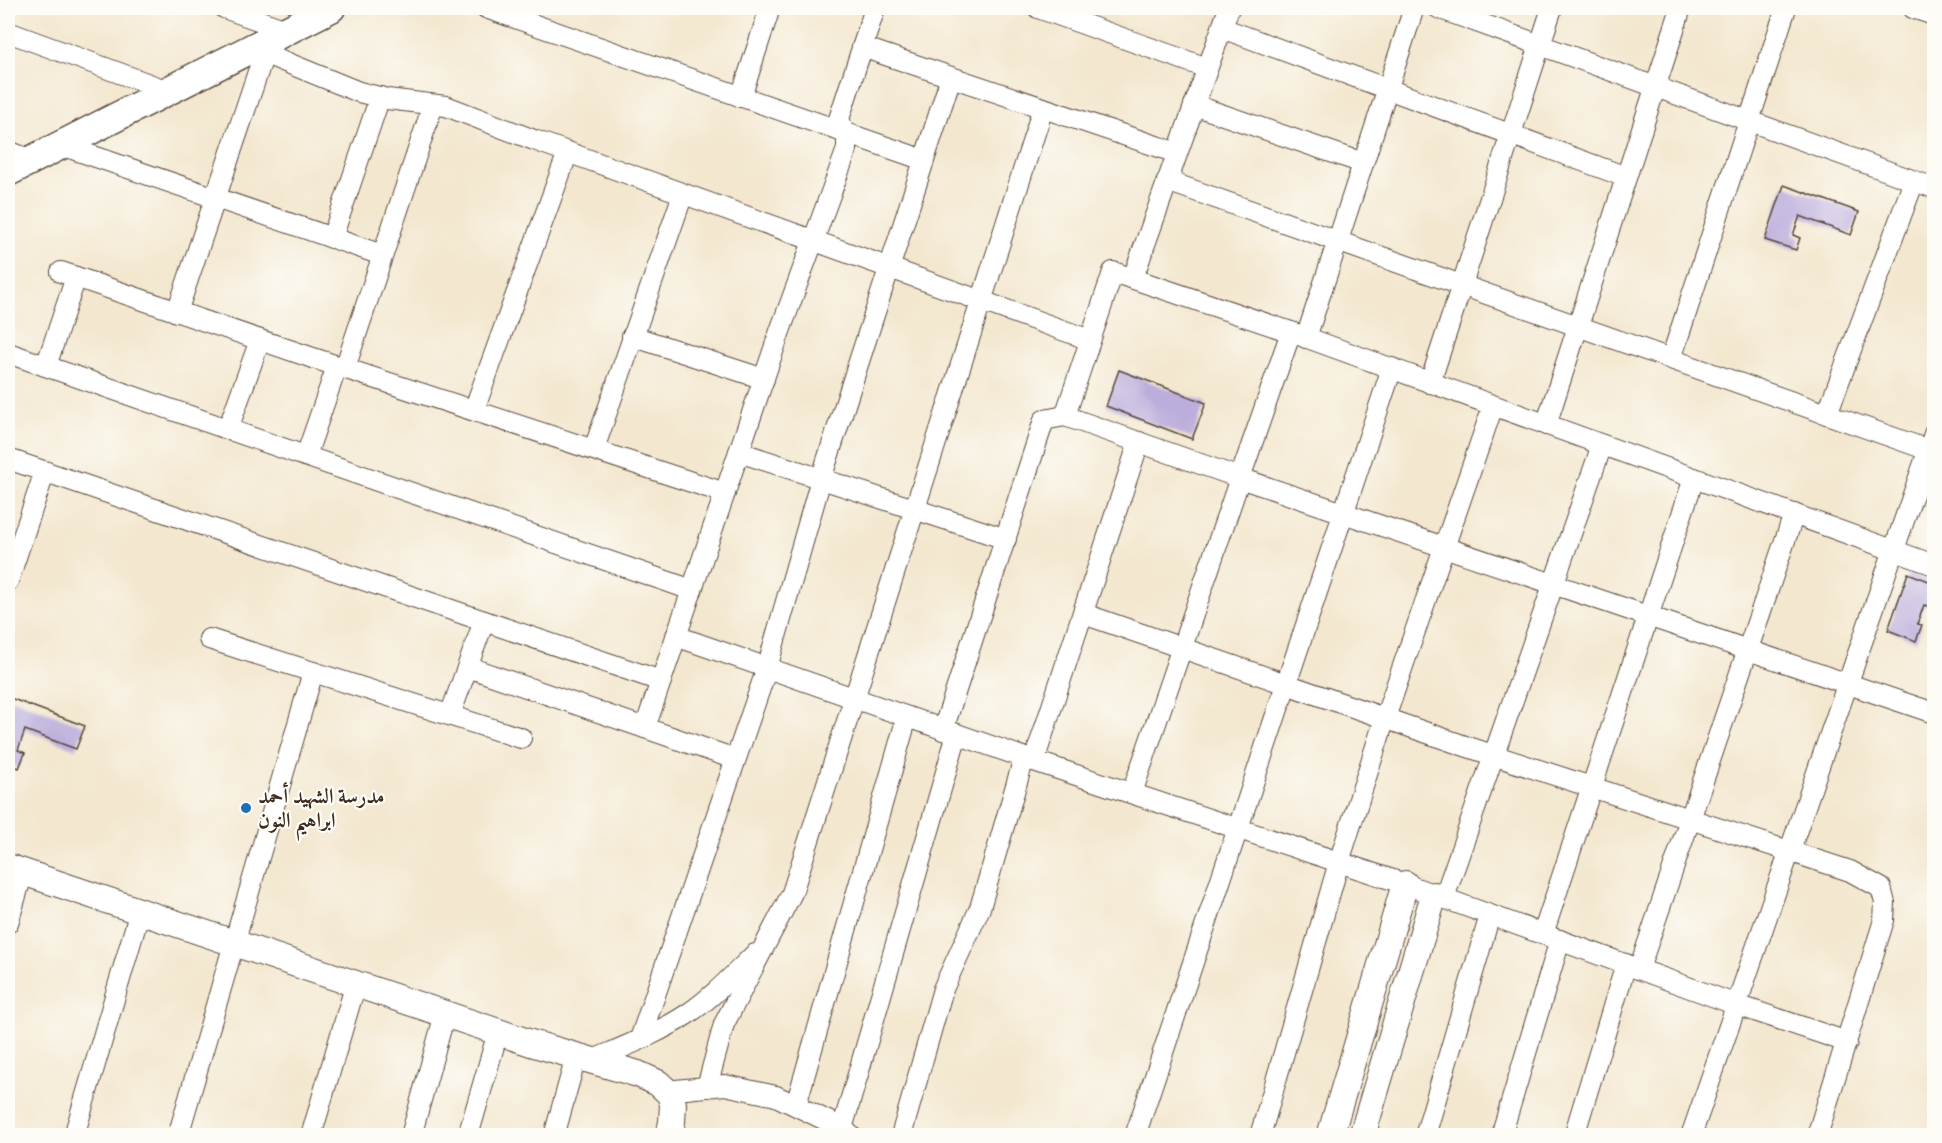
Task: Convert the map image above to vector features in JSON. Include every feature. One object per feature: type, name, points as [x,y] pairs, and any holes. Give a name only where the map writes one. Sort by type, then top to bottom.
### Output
[{"type":"main road","points":[[15,161],[61,145],[168,91],[257,51],[286,30],[331,8]]},
{"type":"street","points":[[224,8],[286,30]]},
{"type":"street","points":[[486,8],[924,160]]},
{"type":"street","points":[[741,97],[770,8]]},
{"type":"street","points":[[645,728],[764,379],[847,149],[848,138],[839,119],[875,8]]},
{"type":"street","points":[[1038,8],[1207,68]]},
{"type":"street","points":[[1133,278],[1229,8]]},
{"type":"street","points":[[1132,793],[1240,478],[1338,241],[1414,8]]},
{"type":"street","points":[[1438,8],[1935,188]]},
{"type":"street","points":[[1430,383],[1552,8]]},
{"type":"street","points":[[1546,425],[1681,8]]},
{"type":"street","points":[[1671,359],[1786,8]]},
{"type":"street","points":[[1913,8],[1935,15]]},
{"type":"street","points":[[1222,28],[1626,177]]},
{"type":"street","points":[[8,32],[168,91]]},
{"type":"street","points":[[862,47],[1177,153]]},
{"type":"street","points":[[177,312],[215,198],[257,51],[359,92],[380,98],[446,106],[462,111],[683,194],[1090,340]]},
{"type":"street","points":[[640,1039],[767,668],[821,479],[951,77]]},
{"type":"street","points":[[332,238],[380,98]]},
{"type":"street","points":[[306,456],[382,255],[433,105]]},
{"type":"street","points":[[1194,105],[1363,163]]},
{"type":"street","points":[[707,1087],[724,1024],[792,893],[1043,108]]},
{"type":"street","points":[[61,145],[382,255]]},
{"type":"street","points":[[474,410],[568,152]]},
{"type":"street","points":[[1167,181],[1827,414],[1932,445],[1691,1136]]},
{"type":"street","points":[[1827,414],[1914,181]]},
{"type":"street","points":[[594,449],[683,194]]},
{"type":"street","points":[[1065,416],[1113,272],[1392,368],[1935,565]]},
{"type":"street","points":[[46,366],[68,274],[260,340],[725,493]]},
{"type":"street","points":[[633,336],[764,379]]},
{"type":"street","points":[[228,429],[260,340]]},
{"type":"street","points":[[8,352],[692,590]]},
{"type":"street","points":[[1135,1136],[1392,368]]},
{"type":"street","points":[[1260,1136],[1339,862],[1385,718],[1493,406]]},
{"type":"street","points":[[666,1091],[725,1086],[776,1096],[844,1133],[950,732],[1006,539],[1044,420],[1065,416],[1342,513],[1935,713]]},
{"type":"street","points":[[901,1136],[943,989],[980,908],[1029,760],[1084,614],[1139,442]]},
{"type":"street","points":[[1362,1136],[1439,896],[1494,756],[1602,445]]},
{"type":"street","points":[[739,452],[1006,539]]},
{"type":"street","points":[[8,459],[661,681]]},
{"type":"street","points":[[8,581],[45,471]]},
{"type":"street","points":[[1501,1136],[1591,787],[1694,478]]},
{"type":"street","points":[[1574,1136],[1633,966],[1689,819],[1794,514]]},
{"type":"street","points":[[1084,614],[1494,756],[1790,852],[1869,880],[1881,888],[1885,903],[1884,920],[1818,1136]]},
{"type":"street","points":[[450,715],[484,621]]},
{"type":"street","points":[[676,636],[1029,760],[1405,884],[1737,1005],[1846,1042]]},
{"type":"street","points":[[209,639],[520,738]]},
{"type":"street","points":[[468,667],[735,759]]},
{"type":"street","points":[[178,1136],[313,672]]},
{"type":"street","points":[[796,1106],[907,717]]},
{"type":"street","points":[[8,923],[15,869],[498,1032],[638,1074],[658,1083],[670,1094],[674,1104],[669,1136]]},
{"type":"street","points":[[1330,1136],[1405,884]]},
{"type":"street","points":[[74,1136],[140,911]]},
{"type":"street","points":[[1425,1136],[1490,915]]},
{"type":"street","points":[[554,1136],[584,1059],[640,1039],[688,1014],[716,992],[768,941]]},
{"type":"street","points":[[311,1136],[356,983]]},
{"type":"street","points":[[411,1136],[445,1014]]},
{"type":"street","points":[[468,1136],[498,1032]]},
{"type":"building","points":[[1784,185],[1859,212],[1851,235],[1800,216],[1793,235],[1800,238],[1796,250],[1765,240]]},
{"type":"building","points":[[1119,370],[1206,403],[1192,439],[1106,406]]},
{"type":"building","points":[[1908,573],[1934,583],[1934,608],[1924,605],[1917,624],[1922,625],[1916,641],[1888,630]]},
{"type":"building","points":[[10,698],[85,726],[76,749],[25,730],[18,750],[25,753],[19,768],[8,764]]},
{"type":"place","name":"مدرسة الشهيد أحمد ابراهيم النون","points":[[246,808]]}]
